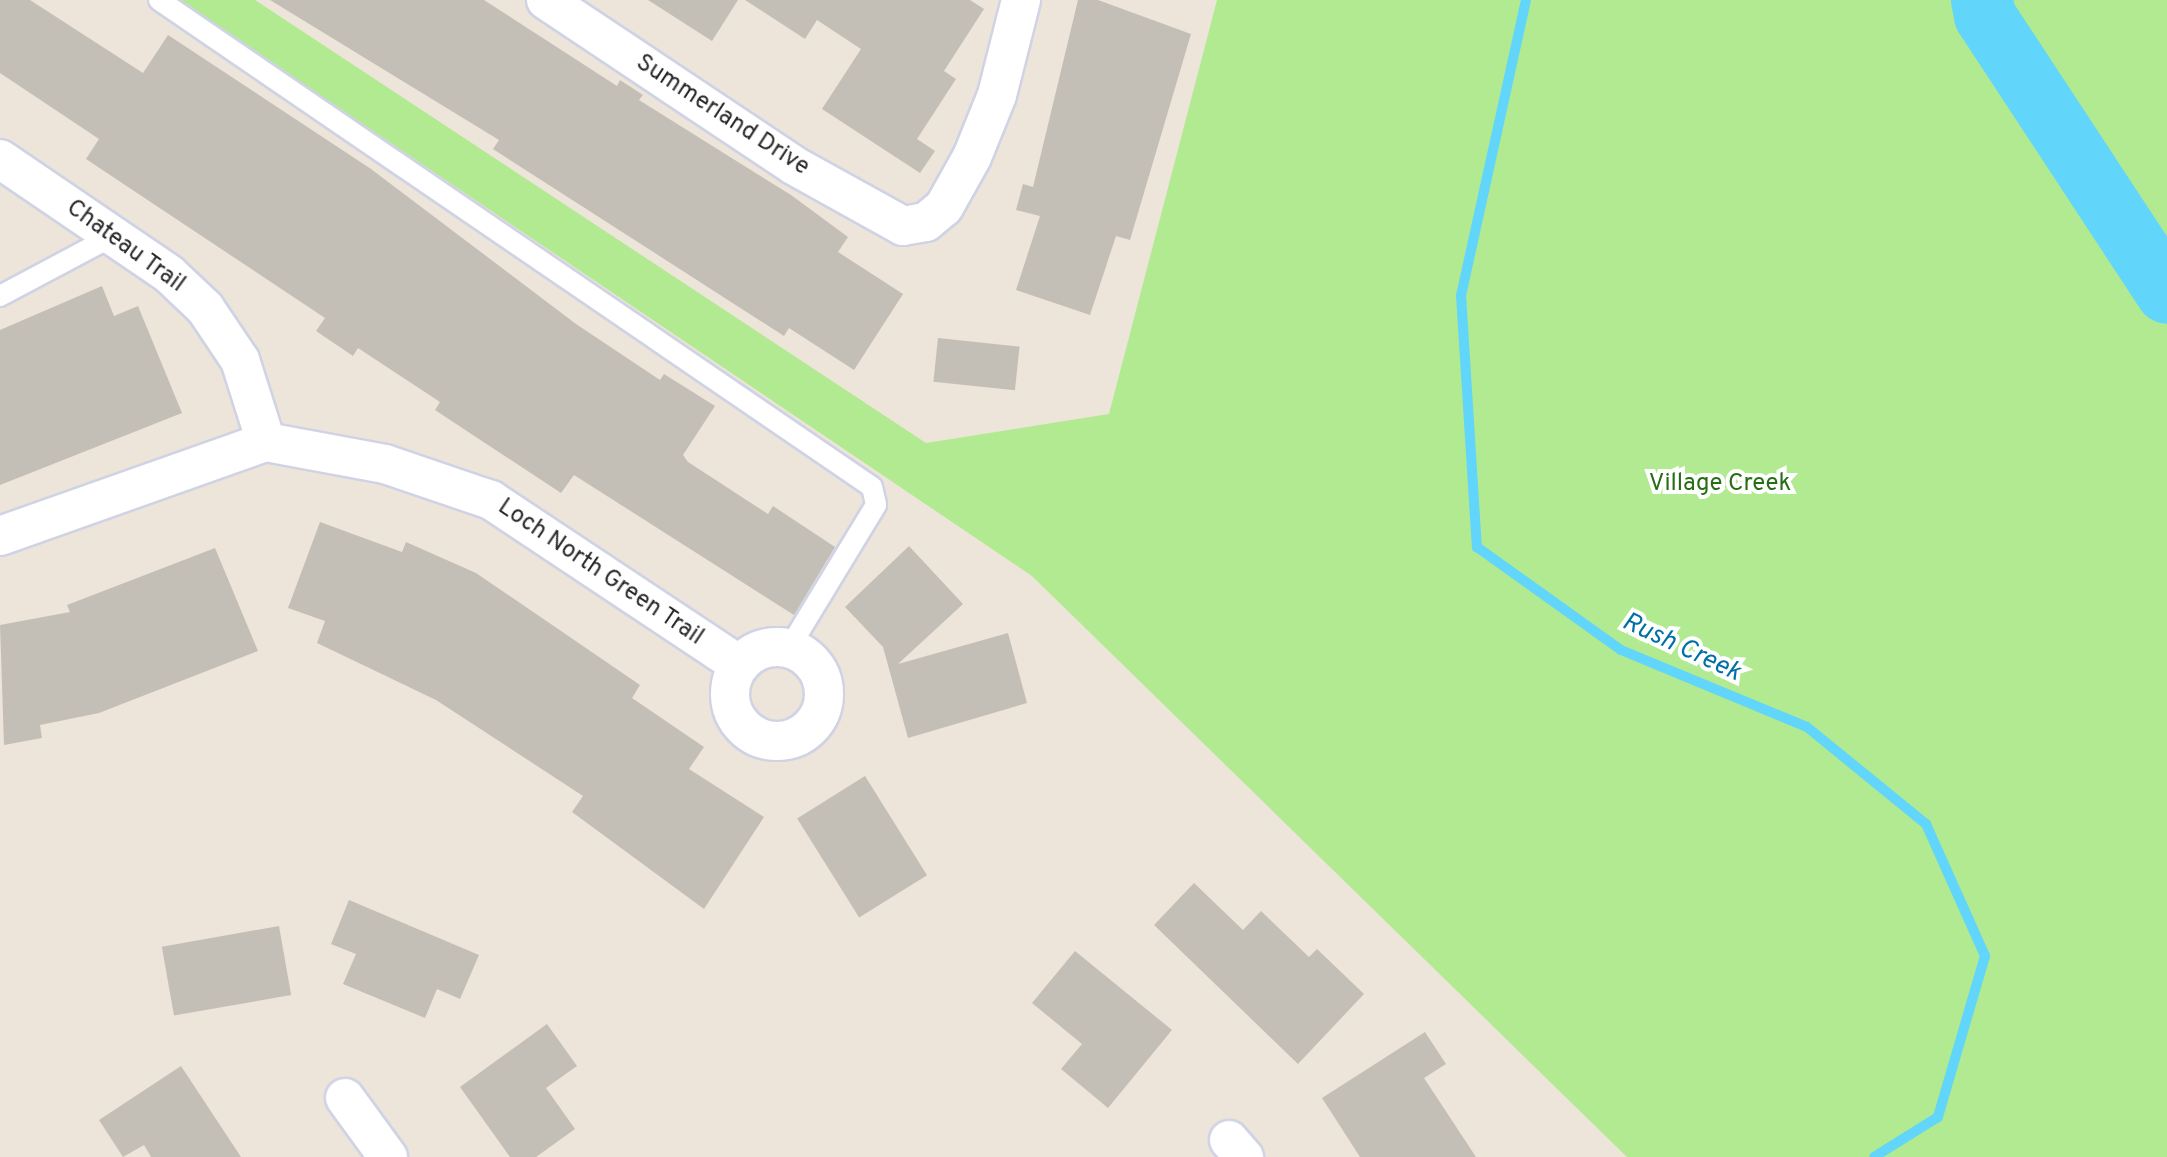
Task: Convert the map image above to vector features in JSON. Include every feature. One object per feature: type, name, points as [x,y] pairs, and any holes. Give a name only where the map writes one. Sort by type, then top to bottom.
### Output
[{"type":"street","name":"Summerland Drive","points":[[552,1],[793,165],[903,226],[926,222],[944,207],[972,157],[997,95],[1021,0]]},
{"type":"street","name":"Chateau Trail","points":[[0,159],[113,236],[205,308],[240,360],[266,442]]},
{"type":"street","name":"Loch North Green Trail","points":[[0,536],[266,442],[385,464],[491,500],[739,665]]},
{"type":"street","points":[[771,647],[789,648],[818,670],[824,688],[815,723],[784,742],[757,737],[736,719],[731,682],[739,665],[771,647]]},
{"type":"street","points":[[345,1098],[388,1157]]},
{"type":"lane","points":[[159,0],[872,487],[876,505],[789,648]]},
{"type":"lane","points":[[0,296],[113,236]]},
{"type":"green space","name":"Village Creek","points":[[179,0],[255,0],[926,443],[1109,414],[1217,0],[2167,0],[2167,1157],[1627,1157],[1032,576]]},
{"type":"building","points":[[0,0],[30,0],[143,73],[168,35],[371,169],[576,324],[660,380],[664,374],[715,406],[683,455],[688,462],[768,514],[773,506],[835,547],[794,615],[574,475],[561,493],[435,410],[440,402],[358,348],[353,356],[316,331],[325,318],[86,159],[99,139],[0,73]]},
{"type":"building","points":[[270,0],[484,0],[617,86],[620,80],[643,95],[639,100],[791,195],[848,237],[838,252],[903,294],[854,370],[789,328],[784,336],[493,149],[499,140]]},
{"type":"building","points":[[648,0],[738,0],[712,41]]},
{"type":"building","points":[[745,0],[970,0],[984,9],[944,71],[956,79],[917,139],[935,151],[920,173],[822,109],[861,49],[817,20],[805,39]]},
{"type":"building","points":[[1078,0],[1098,0],[1191,34],[1130,240],[1116,236],[1090,315],[1016,290],[1040,216],[1016,210],[1023,184],[1033,187]]},
{"type":"building","points":[[102,286],[114,316],[138,306],[182,413],[0,485],[0,330]]},
{"type":"building","points":[[938,338],[1020,347],[1015,390],[933,382]]},
{"type":"building","points":[[320,522],[402,552],[406,542],[476,573],[640,685],[632,698],[704,747],[689,769],[764,817],[704,909],[572,812],[583,796],[436,700],[317,643],[325,621],[288,608]]},
{"type":"building","points":[[909,546],[963,604],[898,664],[1008,633],[1027,703],[908,738],[883,647],[845,607]]},
{"type":"building","points":[[215,548],[258,651],[99,713],[40,725],[42,738],[4,745],[0,625],[70,612],[67,605]]},
{"type":"building","points":[[865,776],[927,875],[859,918],[797,818]]},
{"type":"building","points":[[1194,883],[1243,930],[1261,911],[1309,957],[1317,949],[1364,994],[1298,1064],[1154,925]]},
{"type":"building","points":[[349,900],[479,955],[460,999],[437,989],[425,1018],[343,984],[356,954],[331,944]]},
{"type":"building","points":[[279,926],[291,995],[174,1016],[162,947]]},
{"type":"building","points":[[1075,951],[1172,1030],[1108,1108],[1061,1069],[1082,1044],[1032,1003]]},
{"type":"building","points":[[547,1024],[577,1066],[546,1088],[575,1129],[536,1157],[510,1157],[460,1087]]},
{"type":"building","points":[[1425,1032],[1446,1064],[1424,1078],[1476,1157],[1360,1157],[1322,1098]]},
{"type":"building","points":[[181,1066],[241,1157],[151,1157],[144,1145],[123,1157],[99,1120]]},
{"type":"waterway","name":"Rush Creek","points":[[1526,0],[1461,295],[1477,547],[1621,650],[1807,727],[1926,824],[1985,956],[1938,1117],[1874,1157]]},
{"type":"waterway","name":"Village Creek","points":[[1982,0],[1985,16],[2167,293]]}]
